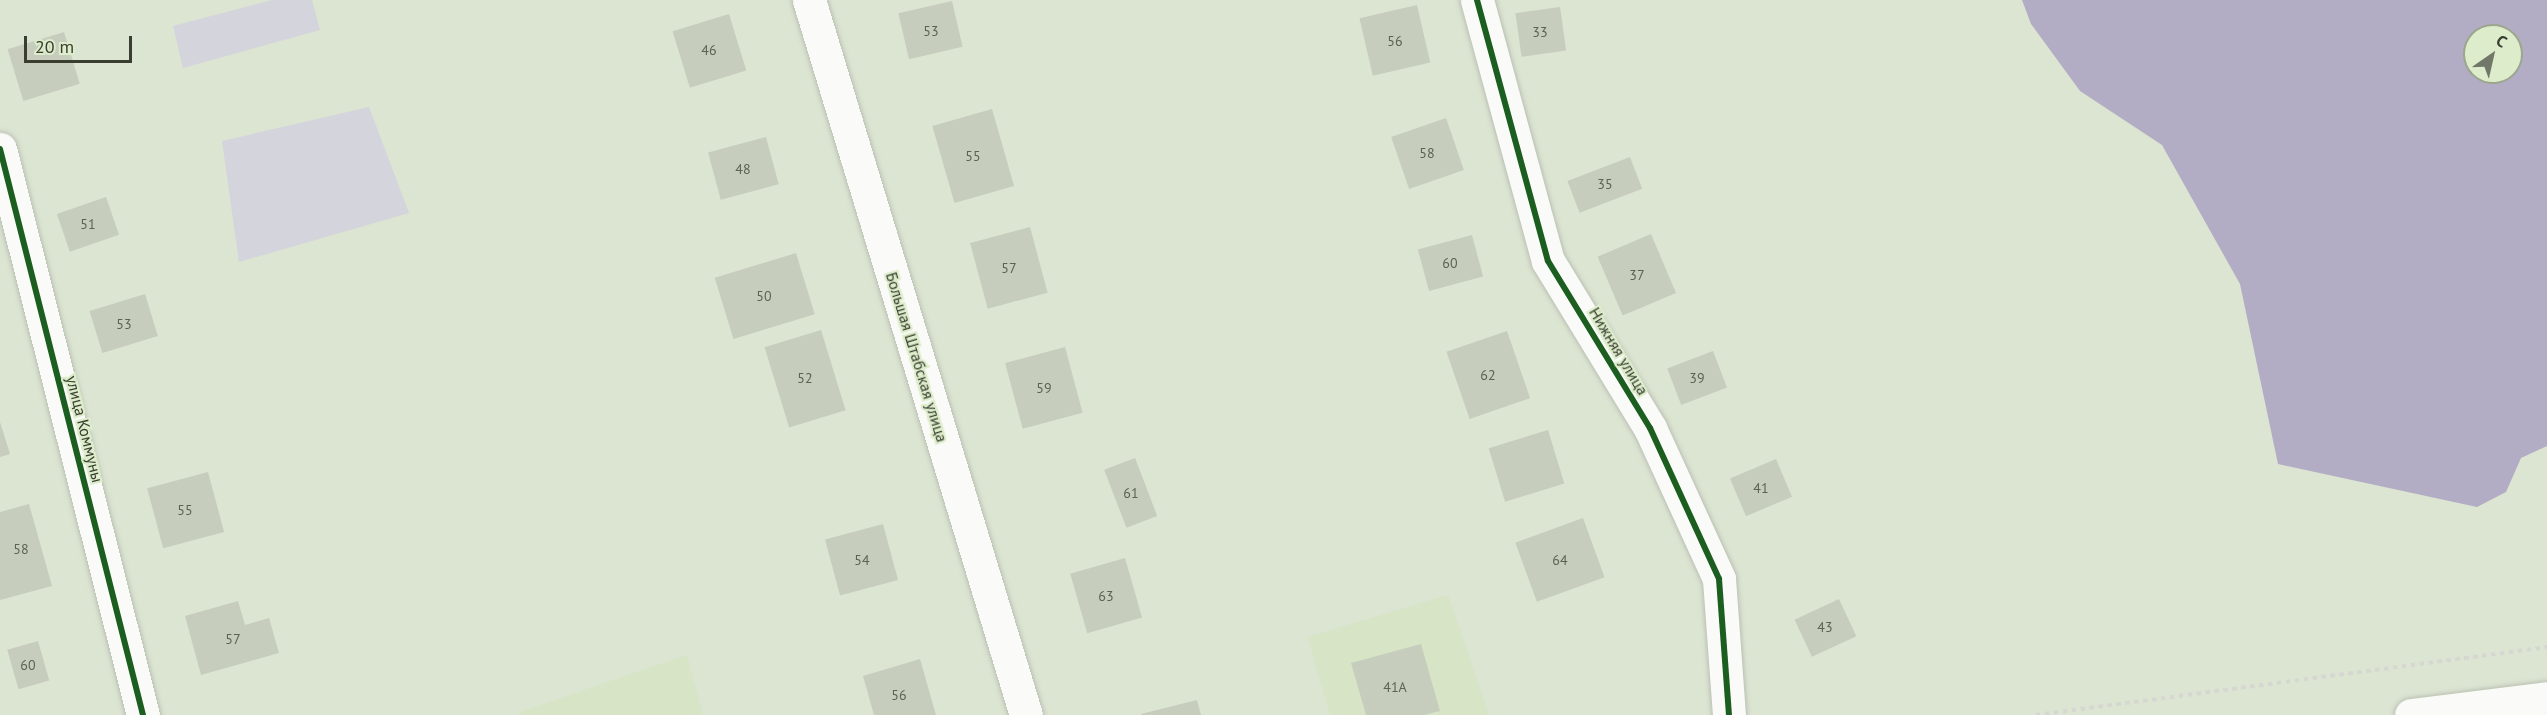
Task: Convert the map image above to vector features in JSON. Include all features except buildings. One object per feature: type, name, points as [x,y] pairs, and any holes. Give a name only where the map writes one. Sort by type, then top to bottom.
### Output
[{"type":"street","name":"Большая Штабская улица","points":[[809,0],[1026,715]]},
{"type":"street","name":"Нижняя улица","points":[[1477,0],[1548,261],[1650,428],[1719,579],[1729,715]]},
{"type":"street","name":"улица Коммуны","points":[[0,149],[143,715]]},
{"type":"street","points":[[2411,715],[2547,698]]},
{"type":"path","points":[[2036,715],[2547,647]]},
{"type":"shaded area","points":[[272,0],[312,0],[320,30],[183,68],[173,26]]},
{"type":"shaded area","points":[[2022,0],[2547,0],[2547,446],[2521,458],[2506,492],[2477,507],[2278,464],[2240,284],[2162,145],[2080,91],[2031,24]]},
{"type":"shaded area","points":[[369,107],[409,213],[239,262],[222,141]]},
{"type":"shaded area","points":[[1448,595],[1489,715],[1330,715],[1308,637]]},
{"type":"shaded area","points":[[687,655],[703,715],[520,715],[520,712]]},
{"type":"cycle path","points":[[1477,0],[1548,261],[1650,428],[1719,579],[1729,715]]},
{"type":"cycle path","points":[[0,149],[143,715]]}]
